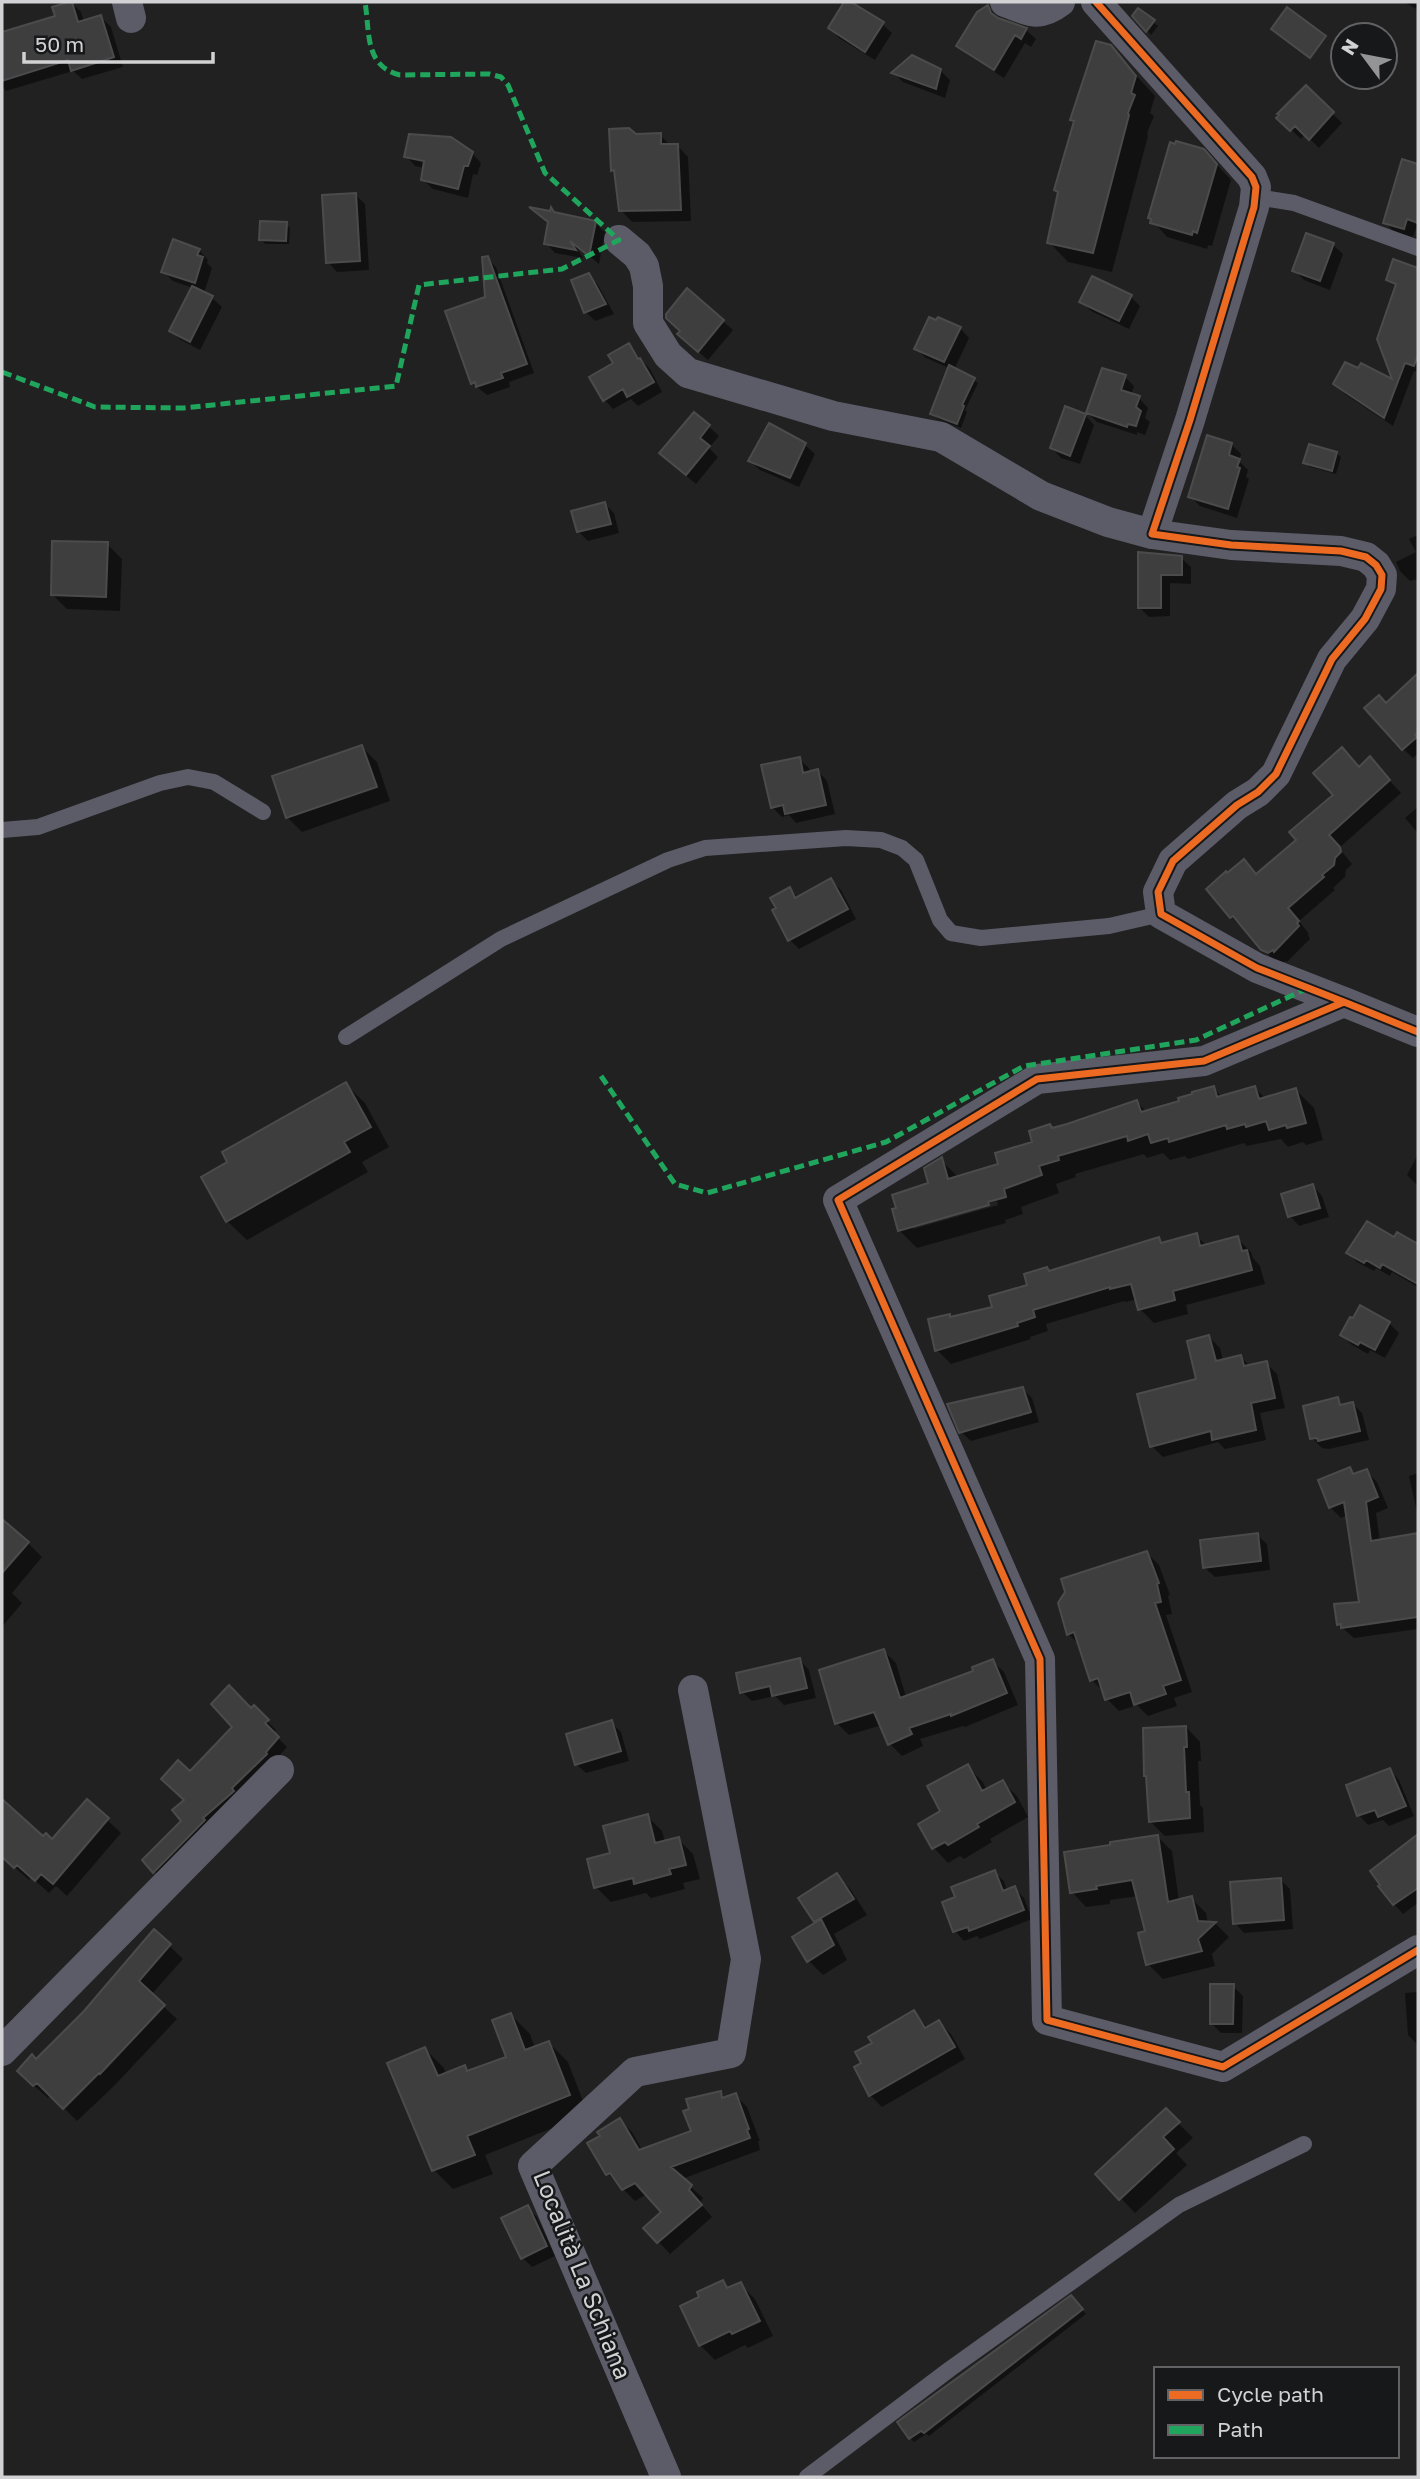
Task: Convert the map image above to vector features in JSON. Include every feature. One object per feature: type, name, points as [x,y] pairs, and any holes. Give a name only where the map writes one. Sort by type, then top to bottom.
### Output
[{"type":"street","points":[[1005,2],[1037,13],[1049,10],[1060,2]]},
{"type":"street","points":[[1096,2],[1252,177],[1256,187],[1256,197],[1190,420],[1152,534]]},
{"type":"street","points":[[619,240],[637,255],[644,266],[648,286],[648,323],[668,355],[688,373],[833,416],[941,437],[1041,496],[1108,522],[1152,534],[1231,545],[1341,551],[1366,558],[1376,565],[1382,575],[1381,589],[1365,619],[1332,659],[1276,774],[1258,792],[1237,806],[1173,861],[1158,892],[1161,914],[1257,968],[1418,1032]]},
{"type":"street","points":[[1344,1002],[1204,1060],[1037,1079],[838,1200],[1040,1659],[1047,2020],[1223,2067],[1418,1950]]},
{"type":"street","name":"Località La Schiana","points":[[666,2477],[533,2166],[635,2072],[732,2053],[746,1959],[693,1690]]},
{"type":"street","points":[[2,2051],[279,1770]]},
{"type":"lane","points":[[1256,197],[1294,203],[1418,248]]},
{"type":"lane","points":[[2,830],[38,827],[160,783],[188,777],[214,782],[263,811]]},
{"type":"lane","points":[[346,1037],[501,939],[668,860],[705,848],[846,838],[881,840],[902,848],[916,860],[940,920],[951,933],[981,938],[1109,926],[1161,914]]},
{"type":"lane","points":[[807,2477],[950,2369],[1179,2205],[1304,2144]]},
{"type":"building","points":[[72,2],[78,22],[101,15],[114,57],[71,71],[68,60],[2,81],[2,32],[55,16],[52,7]]},
{"type":"building","points":[[844,2],[851,2],[884,22],[865,52],[828,28]]},
{"type":"building","points":[[988,5],[991,13],[998,18],[1027,28],[1021,39],[1015,35],[994,70],[956,46],[977,12]]},
{"type":"building","points":[[1287,7],[1326,36],[1310,58],[1271,29]]},
{"type":"building","points":[[1138,8],[1155,20],[1146,32],[1132,16]]},
{"type":"building","points":[[1096,41],[1111,45],[1136,76],[1131,93],[1135,95],[1128,113],[1093,253],[1047,243],[1058,192],[1054,190],[1074,121],[1070,120]]},
{"type":"building","points":[[912,55],[941,69],[936,89],[891,73]]},
{"type":"building","points":[[1306,85],[1334,112],[1309,140],[1295,126],[1290,131],[1276,118]]},
{"type":"building","points":[[629,128],[636,134],[661,133],[661,144],[678,144],[681,210],[619,211],[614,170],[611,171],[609,129]]},
{"type":"building","points":[[409,134],[451,137],[473,152],[468,166],[464,166],[458,189],[421,180],[424,161],[404,157]]},
{"type":"building","points":[[1176,141],[1204,149],[1217,164],[1197,233],[1193,231],[1192,235],[1150,223],[1151,219],[1148,218],[1170,142],[1175,144]]},
{"type":"building","points":[[1402,159],[1418,164],[1418,223],[1407,219],[1404,229],[1383,223]]},
{"type":"building","points":[[356,193],[360,261],[326,263],[322,195]]},
{"type":"building","points":[[529,207],[550,211],[551,207],[554,212],[596,221],[589,256],[570,241],[576,250],[544,244],[548,222]]},
{"type":"building","points":[[260,221],[287,222],[286,241],[259,240]]},
{"type":"building","points":[[1306,233],[1334,243],[1320,281],[1292,271]]},
{"type":"building","points":[[173,239],[200,249],[197,255],[203,257],[195,283],[161,272]]},
{"type":"building","points":[[488,256],[527,364],[501,373],[503,378],[476,387],[475,382],[471,384],[445,311],[485,297],[482,257]]},
{"type":"building","points":[[1393,259],[1418,268],[1418,355],[1414,366],[1405,363],[1384,418],[1333,384],[1345,362],[1358,368],[1361,363],[1392,379],[1377,339],[1396,284],[1386,280]]},
{"type":"building","points":[[589,273],[606,304],[584,313],[571,280]]},
{"type":"building","points":[[1092,276],[1132,295],[1119,321],[1079,302]]},
{"type":"building","points":[[192,286],[213,296],[190,342],[169,331]]},
{"type":"building","points":[[687,288],[724,320],[698,352],[677,334],[680,331],[666,318],[666,314]]},
{"type":"building","points":[[929,317],[936,320],[938,317],[961,327],[944,362],[914,349]]},
{"type":"building","points":[[629,343],[654,382],[627,397],[623,389],[603,401],[589,377],[613,363],[608,355]]},
{"type":"building","points":[[949,365],[975,378],[962,405],[964,406],[957,424],[930,414]]},
{"type":"building","points":[[1102,368],[1126,375],[1121,390],[1140,396],[1136,407],[1141,411],[1136,426],[1128,424],[1127,427],[1086,413]]},
{"type":"building","points":[[1065,406],[1086,414],[1070,456],[1050,448]]},
{"type":"building","points":[[694,412],[710,425],[700,438],[710,446],[686,475],[659,453]]},
{"type":"building","points":[[769,423],[806,443],[790,478],[748,461]]},
{"type":"building","points":[[1207,435],[1232,443],[1229,455],[1240,459],[1237,467],[1240,468],[1228,509],[1188,497]]},
{"type":"building","points":[[1309,444],[1337,452],[1332,471],[1303,463]]},
{"type":"building","points":[[605,502],[611,524],[577,532],[571,511]]},
{"type":"building","points":[[52,541],[108,542],[106,597],[51,595]]},
{"type":"building","points":[[1138,552],[1182,556],[1182,575],[1161,575],[1161,608],[1138,608]]},
{"type":"building","points":[[1418,673],[1417,737],[1402,750],[1364,708],[1379,695],[1386,703]]},
{"type":"building","points":[[362,745],[377,787],[286,818],[272,776]]},
{"type":"building","points":[[1342,747],[1359,767],[1370,756],[1390,780],[1329,835],[1341,852],[1335,858],[1334,865],[1322,875],[1324,877],[1288,908],[1299,921],[1299,926],[1274,952],[1273,950],[1268,953],[1261,950],[1233,916],[1230,918],[1206,889],[1244,859],[1256,874],[1296,840],[1289,832],[1333,795],[1313,773]]},
{"type":"building","points":[[800,757],[803,773],[818,769],[826,805],[785,814],[783,805],[771,808],[761,765]]},
{"type":"building","points":[[831,878],[848,909],[788,941],[772,910],[776,908],[770,898],[790,887],[795,898]]},
{"type":"building","points":[[346,1082],[371,1127],[344,1142],[350,1152],[226,1222],[201,1177],[227,1162],[222,1152]]},
{"type":"building","points":[[1214,1086],[1217,1097],[1255,1086],[1259,1099],[1296,1088],[1306,1123],[1269,1130],[1266,1121],[1227,1129],[1226,1125],[1169,1142],[1168,1138],[1151,1143],[1148,1134],[1128,1141],[1127,1136],[1058,1156],[1059,1160],[1039,1166],[1042,1175],[1004,1189],[1006,1197],[988,1202],[989,1205],[898,1231],[892,1209],[896,1208],[892,1195],[928,1183],[924,1168],[942,1157],[948,1179],[998,1164],[995,1153],[1032,1142],[1029,1131],[1050,1124],[1052,1128],[1067,1124],[1137,1100],[1141,1112],[1179,1101],[1178,1098],[1192,1092]]},
{"type":"building","points":[[1313,1184],[1320,1208],[1288,1217],[1281,1194]]},
{"type":"building","points":[[1367,1221],[1394,1237],[1397,1232],[1418,1244],[1418,1284],[1382,1264],[1380,1268],[1346,1253]]},
{"type":"building","points":[[1197,1233],[1200,1246],[1238,1236],[1242,1251],[1247,1250],[1252,1270],[1173,1291],[1175,1300],[1138,1310],[1131,1284],[1110,1287],[1033,1310],[1035,1317],[1017,1323],[1018,1326],[935,1351],[928,1319],[992,1307],[989,1296],[1027,1285],[1024,1274],[1047,1267],[1049,1271],[1159,1237],[1161,1243]]},
{"type":"building","points":[[1360,1305],[1390,1322],[1375,1350],[1360,1342],[1358,1345],[1340,1335]]},
{"type":"building","points":[[1209,1335],[1216,1361],[1241,1355],[1244,1366],[1267,1361],[1275,1398],[1251,1403],[1256,1430],[1212,1440],[1211,1431],[1150,1447],[1137,1394],[1196,1379],[1187,1341]]},
{"type":"building","points":[[1023,1387],[1031,1412],[959,1433],[947,1404]]},
{"type":"building","points":[[1338,1397],[1340,1405],[1353,1402],[1360,1431],[1318,1441],[1317,1438],[1310,1439],[1303,1406]]},
{"type":"building","points":[[1350,1467],[1353,1474],[1367,1469],[1378,1497],[1366,1502],[1371,1541],[1418,1533],[1418,1617],[1341,1628],[1341,1624],[1337,1625],[1334,1604],[1359,1602],[1344,1502],[1329,1508],[1318,1480]]},
{"type":"building","points":[[2,1519],[29,1542],[2,1573]]},
{"type":"building","points":[[1258,1533],[1261,1561],[1203,1568],[1200,1540]]},
{"type":"building","points":[[1147,1551],[1159,1583],[1161,1602],[1155,1603],[1181,1680],[1163,1686],[1166,1694],[1134,1705],[1130,1692],[1105,1700],[1098,1678],[1090,1681],[1074,1632],[1067,1635],[1058,1603],[1065,1592],[1061,1579]]},
{"type":"building","points":[[884,1649],[900,1698],[973,1671],[972,1667],[993,1659],[1007,1693],[951,1716],[909,1728],[912,1734],[888,1745],[874,1712],[835,1724],[819,1670]]},
{"type":"building","points":[[800,1658],[807,1688],[772,1696],[770,1686],[740,1693],[736,1673]]},
{"type":"building","points":[[229,1685],[251,1708],[254,1705],[269,1720],[265,1723],[279,1737],[267,1754],[232,1788],[234,1791],[203,1818],[205,1820],[153,1873],[142,1860],[181,1821],[172,1810],[184,1800],[161,1779],[178,1760],[190,1771],[232,1727],[211,1704]]},
{"type":"building","points":[[612,1720],[621,1751],[575,1765],[566,1734]]},
{"type":"building","points":[[1186,1726],[1187,1747],[1184,1747],[1190,1818],[1149,1822],[1143,1728]]},
{"type":"building","points":[[968,1764],[982,1791],[1003,1780],[1015,1802],[948,1845],[945,1842],[932,1849],[918,1824],[940,1811],[927,1786]]},
{"type":"building","points":[[1390,1768],[1406,1806],[1378,1817],[1375,1810],[1357,1816],[1346,1785]]},
{"type":"building","points":[[2,1799],[43,1836],[46,1833],[52,1839],[87,1799],[109,1818],[53,1884],[41,1874],[35,1881],[17,1865],[14,1868],[2,1857]]},
{"type":"building","points":[[648,1814],[655,1843],[679,1837],[686,1865],[669,1869],[671,1874],[634,1884],[633,1878],[594,1888],[587,1859],[610,1853],[603,1826]]},
{"type":"building","points":[[1418,1834],[1418,1888],[1393,1905],[1370,1871]]},
{"type":"building","points":[[1158,1835],[1168,1902],[1192,1896],[1198,1921],[1216,1922],[1198,1939],[1202,1951],[1146,1965],[1138,1933],[1145,1931],[1132,1880],[1070,1893],[1064,1852]]},
{"type":"building","points":[[995,1870],[1003,1891],[1015,1886],[1024,1910],[969,1931],[968,1927],[953,1932],[942,1902],[955,1897],[951,1887]]},
{"type":"building","points":[[837,1873],[854,1899],[814,1922],[798,1898]]},
{"type":"building","points":[[1281,1878],[1284,1920],[1233,1924],[1230,1882]]},
{"type":"building","points":[[821,1919],[834,1945],[807,1962],[792,1937]]},
{"type":"building","points":[[154,1929],[171,1944],[139,1981],[165,2005],[63,2109],[37,2083],[33,2086],[17,2071],[32,2054],[36,2059],[84,2011]]},
{"type":"building","points":[[1210,1984],[1234,1984],[1233,2024],[1210,2024]]},
{"type":"building","points":[[914,2010],[925,2028],[939,2020],[955,2047],[869,2096],[854,2067],[861,2063],[855,2052],[872,2043],[868,2037]]},
{"type":"building","points":[[511,2013],[525,2050],[549,2041],[570,2095],[467,2136],[475,2155],[432,2171],[387,2063],[425,2047],[438,2076],[465,2065],[467,2071],[506,2057],[492,2020]]},
{"type":"building","points":[[721,2091],[722,2098],[736,2093],[750,2138],[671,2167],[692,2185],[689,2190],[702,2205],[657,2243],[643,2228],[661,2212],[635,2183],[622,2190],[610,2173],[606,2175],[587,2143],[600,2136],[597,2132],[620,2118],[639,2150],[691,2131],[683,2111],[689,2109],[686,2099]]},
{"type":"building","points":[[1166,2108],[1180,2122],[1163,2137],[1174,2149],[1119,2200],[1095,2174]]},
{"type":"building","points":[[528,2205],[547,2246],[521,2259],[501,2218]]},
{"type":"building","points":[[723,2280],[727,2288],[741,2282],[760,2321],[732,2334],[730,2331],[699,2346],[680,2306],[699,2297],[697,2292]]},
{"type":"building","points":[[1071,2295],[1083,2309],[924,2433],[921,2431],[909,2439],[897,2422]]},
{"type":"marked path","points":[[2,372],[95,407],[183,408],[396,386],[419,285],[562,269],[619,240],[545,173],[508,85],[501,77],[489,74],[400,75],[388,71],[374,56],[365,2]]},
{"type":"marked path","points":[[601,1076],[675,1184],[707,1193],[886,1142],[1024,1066],[1196,1040],[1308,988]]},
{"type":"cycle path","points":[[1096,2],[1252,177],[1256,187],[1254,207],[1190,420],[1152,534],[1231,545],[1341,551],[1366,557],[1376,565],[1382,575],[1381,589],[1365,619],[1332,659],[1276,774],[1258,792],[1237,805],[1173,861],[1158,892],[1161,914],[1257,968],[1344,1002]]},
{"type":"cycle path","points":[[1418,1032],[1344,1002],[1204,1061],[1037,1079],[838,1200],[1040,1659],[1047,2020],[1223,2067],[1418,1950]]}]
